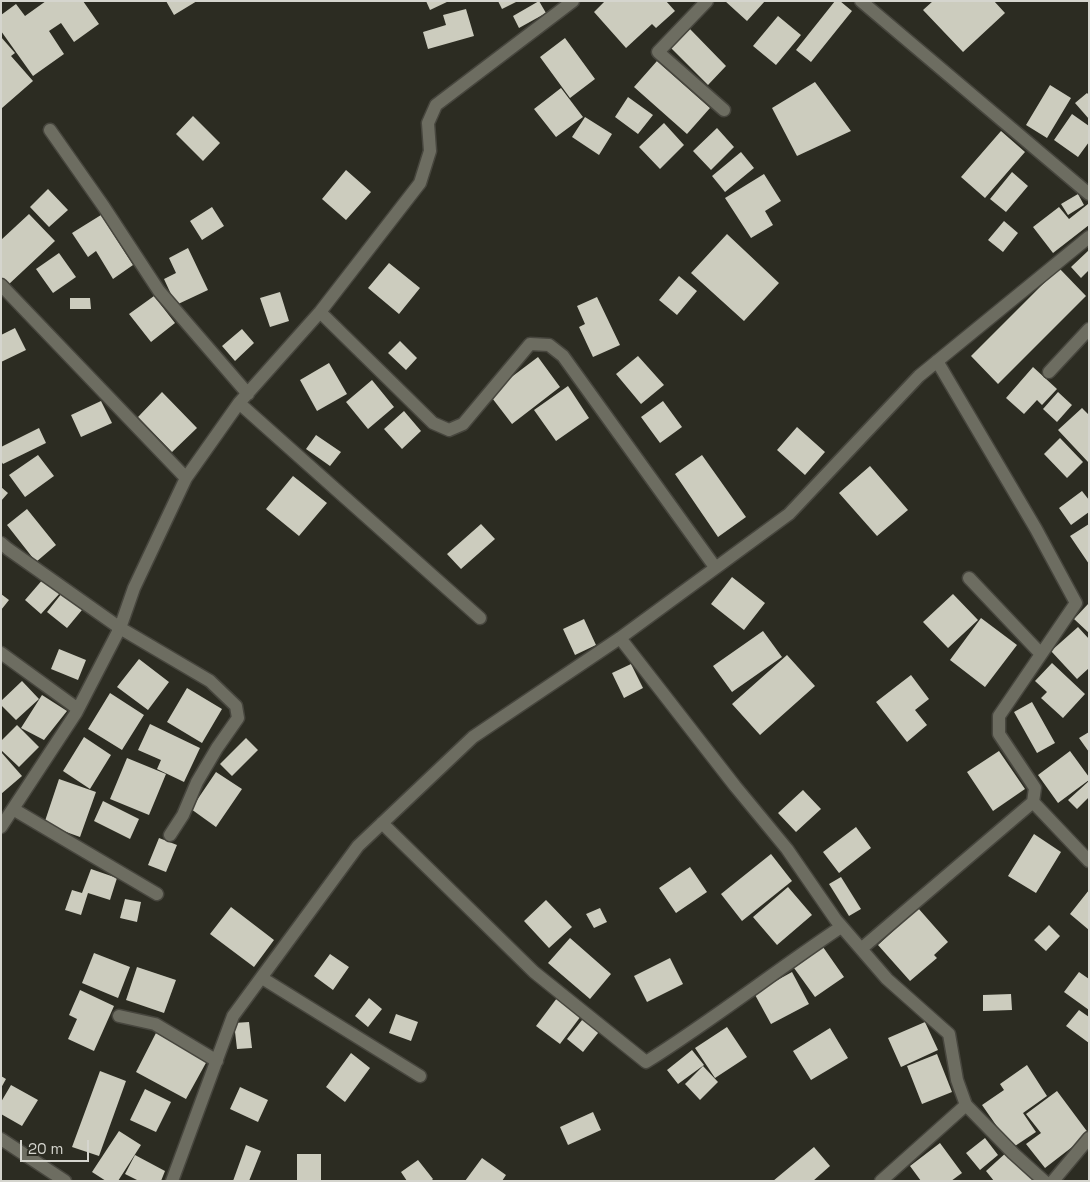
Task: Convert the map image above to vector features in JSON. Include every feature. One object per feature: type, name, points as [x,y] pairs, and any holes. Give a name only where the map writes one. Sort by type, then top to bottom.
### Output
[{"type":"street","points":[[1,827],[78,709],[120,628],[134,588],[186,478],[244,398],[320,312],[420,183],[430,151],[428,123],[436,105],[573,1]]},
{"type":"street","points":[[707,1],[658,52],[724,110]]},
{"type":"street","points":[[861,1],[1089,194]]},
{"type":"street","points":[[50,130],[104,207],[159,291],[244,398],[480,618]]},
{"type":"street","points":[[172,1181],[234,1016],[358,846],[473,737],[620,638],[789,514],[920,376],[1089,237]]},
{"type":"street","points":[[1,285],[186,478]]},
{"type":"street","points":[[320,312],[433,423],[450,430],[463,424],[530,344],[549,345],[563,356],[715,567]]},
{"type":"street","points":[[1048,372],[1089,329]]},
{"type":"street","points":[[861,949],[1033,802],[1035,788],[999,734],[999,716],[1076,603],[1036,529],[937,362]]},
{"type":"street","points":[[1,543],[120,628],[210,681],[236,706],[238,718],[207,764],[183,815],[170,835]]},
{"type":"street","points":[[969,578],[1041,654]]},
{"type":"street","points":[[620,638],[735,786],[787,849],[841,927],[887,979],[949,1034],[957,1080],[966,1105],[1013,1153],[1044,1181]]},
{"type":"street","points":[[1,653],[78,709]]},
{"type":"street","points":[[1033,802],[1089,861]]},
{"type":"street","points":[[13,809],[157,894]]},
{"type":"street","points":[[382,823],[534,972],[646,1062],[692,1033],[744,994],[841,927]]},
{"type":"street","points":[[262,978],[420,1076]]},
{"type":"street","points":[[119,1016],[155,1024],[217,1060]]},
{"type":"street","points":[[881,1181],[966,1105]]},
{"type":"street","points":[[1053,1181],[1089,1138]]},
{"type":"street","points":[[1,1140],[65,1181]]},
{"type":"building","points":[[46,1],[83,1],[99,24],[74,42],[61,23],[49,31],[64,54],[33,76],[1,31],[1,15],[16,4],[25,16]]},
{"type":"building","points":[[166,1],[197,1],[174,15]]},
{"type":"building","points":[[426,1],[449,1],[430,10]]},
{"type":"building","points":[[498,1],[518,1],[502,9]]},
{"type":"building","points":[[539,1],[546,13],[519,28],[513,16]]},
{"type":"building","points":[[605,1],[666,1],[675,11],[656,28],[652,24],[626,48],[594,12]]},
{"type":"building","points":[[725,1],[765,1],[747,21]]},
{"type":"building","points":[[835,1],[840,1],[852,11],[811,62],[796,50]]},
{"type":"building","points":[[933,1],[994,1],[1005,13],[963,52],[923,10]]},
{"type":"building","points":[[466,9],[474,36],[428,49],[423,32],[446,25],[443,15]]},
{"type":"building","points":[[778,16],[801,35],[776,65],[753,46]]},
{"type":"building","points":[[690,29],[726,66],[708,85],[671,48]]},
{"type":"building","points":[[1,37],[15,53],[11,56],[33,81],[2,108]]},
{"type":"building","points":[[565,38],[595,79],[570,98],[540,57]]},
{"type":"building","points":[[657,61],[710,108],[687,134],[634,87]]},
{"type":"building","points":[[815,82],[851,131],[797,156],[772,108]]},
{"type":"building","points":[[1050,85],[1071,98],[1047,138],[1026,125]]},
{"type":"building","points":[[561,88],[583,117],[556,137],[534,109]]},
{"type":"building","points":[[1087,93],[1089,95],[1089,119],[1075,103]]},
{"type":"building","points":[[628,97],[653,115],[638,134],[615,117]]},
{"type":"building","points":[[1072,114],[1089,126],[1089,142],[1078,157],[1054,140]]},
{"type":"building","points":[[193,116],[220,143],[203,161],[176,134]]},
{"type":"building","points":[[585,117],[612,134],[599,155],[572,137]]},
{"type":"building","points":[[664,123],[684,145],[660,169],[639,147]]},
{"type":"building","points":[[717,128],[734,147],[711,170],[693,151]]},
{"type":"building","points":[[1001,131],[1025,152],[985,198],[961,177]]},
{"type":"building","points":[[741,152],[754,168],[725,192],[712,176]]},
{"type":"building","points":[[346,170],[371,192],[346,220],[322,199]]},
{"type":"building","points":[[1012,172],[1028,186],[1006,212],[990,199]]},
{"type":"building","points":[[764,174],[781,201],[765,211],[773,225],[751,238],[725,198]]},
{"type":"building","points":[[48,189],[68,210],[49,227],[30,207]]},
{"type":"building","points":[[1078,194],[1084,205],[1068,215],[1061,204]]},
{"type":"building","points":[[1088,204],[1089,225],[1053,253],[1033,227],[1059,207],[1069,219]]},
{"type":"building","points":[[212,207],[224,226],[202,240],[190,221]]},
{"type":"building","points":[[29,214],[55,241],[8,285],[1,277],[1,240]]},
{"type":"building","points":[[101,215],[133,265],[113,279],[96,251],[88,257],[72,233]]},
{"type":"building","points":[[1004,221],[1018,233],[1003,252],[988,240]]},
{"type":"building","points":[[727,234],[779,283],[744,321],[691,273]]},
{"type":"building","points":[[188,248],[208,290],[176,305],[164,279],[176,273],[169,258]]},
{"type":"building","points":[[1089,250],[1089,270],[1081,278],[1071,267]]},
{"type":"building","points":[[59,253],[76,277],[53,293],[36,269]]},
{"type":"building","points":[[389,263],[420,288],[399,314],[368,288]]},
{"type":"building","points":[[1059,268],[1086,296],[998,384],[971,356]]},
{"type":"building","points":[[679,276],[697,291],[677,315],[659,300]]},
{"type":"building","points":[[280,292],[289,321],[270,327],[260,298]]},
{"type":"building","points":[[154,296],[175,323],[151,342],[129,314]]},
{"type":"building","points":[[597,297],[620,345],[593,357],[579,327],[585,324],[577,306]]},
{"type":"building","points":[[70,298],[90,298],[91,309],[70,309]]},
{"type":"building","points":[[15,328],[26,350],[1,362],[1,335]]},
{"type":"building","points":[[242,329],[254,343],[235,361],[222,346]]},
{"type":"building","points":[[400,341],[417,358],[406,370],[388,353]]},
{"type":"building","points":[[638,356],[664,385],[641,404],[616,374]]},
{"type":"building","points":[[538,357],[560,387],[512,424],[489,394]]},
{"type":"building","points":[[329,363],[347,394],[317,411],[300,380]]},
{"type":"building","points":[[1033,367],[1057,389],[1042,405],[1037,400],[1024,414],[1006,398]]},
{"type":"building","points":[[372,380],[394,407],[368,429],[346,402]]},
{"type":"building","points":[[568,386],[589,418],[556,441],[534,410]]},
{"type":"building","points":[[162,392],[197,428],[172,452],[138,417]]},
{"type":"building","points":[[1058,392],[1072,405],[1057,422],[1043,409]]},
{"type":"building","points":[[101,401],[112,423],[81,437],[71,415]]},
{"type":"building","points":[[663,401],[682,427],[660,443],[641,417]]},
{"type":"building","points":[[1082,408],[1089,415],[1089,463],[1058,430]]},
{"type":"building","points":[[404,411],[421,431],[402,449],[384,429]]},
{"type":"building","points":[[797,427],[825,452],[805,475],[777,450]]},
{"type":"building","points":[[39,428],[46,443],[3,464],[1,461],[1,447]]},
{"type":"building","points":[[316,435],[341,452],[330,466],[306,449]]},
{"type":"building","points":[[1060,438],[1083,462],[1067,478],[1044,454]]},
{"type":"building","points":[[38,455],[54,476],[25,497],[9,475]]},
{"type":"building","points":[[702,455],[746,517],[718,537],[675,474]]},
{"type":"building","points":[[870,466],[908,510],[877,536],[839,493]]},
{"type":"building","points":[[293,476],[327,503],[299,536],[266,509]]},
{"type":"building","points":[[1,487],[8,493],[1,501]]},
{"type":"building","points":[[1082,491],[1089,500],[1089,512],[1071,525],[1059,508]]},
{"type":"building","points":[[27,509],[56,545],[36,562],[7,525]]},
{"type":"building","points":[[481,524],[495,539],[461,569],[447,554]]},
{"type":"building","points":[[1089,524],[1089,564],[1070,536]]},
{"type":"building","points":[[732,577],[765,603],[744,630],[711,604]]},
{"type":"building","points":[[44,578],[60,593],[41,614],[25,600]]},
{"type":"building","points":[[62,593],[82,610],[67,628],[47,612]]},
{"type":"building","points":[[1,594],[9,600],[1,610]]},
{"type":"building","points":[[953,594],[978,620],[948,648],[923,622]]},
{"type":"building","points":[[1089,603],[1089,633],[1074,619]]},
{"type":"building","points":[[981,618],[1017,645],[985,687],[950,660]]},
{"type":"building","points":[[584,619],[596,645],[575,655],[563,629]]},
{"type":"building","points":[[1078,627],[1089,639],[1089,668],[1077,679],[1051,651]]},
{"type":"building","points":[[763,631],[782,657],[732,692],[713,666]]},
{"type":"building","points":[[59,649],[86,660],[78,680],[51,669]]},
{"type":"building","points":[[787,655],[815,686],[760,735],[732,704]]},
{"type":"building","points":[[139,659],[169,682],[148,710],[117,687]]},
{"type":"building","points":[[1052,663],[1085,694],[1063,718],[1041,698],[1047,692],[1035,681]]},
{"type":"building","points":[[631,664],[643,688],[624,698],[612,673]]},
{"type":"building","points":[[911,675],[929,699],[915,710],[927,725],[907,742],[876,702]]},
{"type":"building","points":[[22,681],[39,699],[16,720],[1,705],[1,701]]},
{"type":"building","points":[[187,688],[222,709],[202,743],[167,722]]},
{"type":"building","points":[[110,693],[144,715],[122,750],[88,729]]},
{"type":"building","points":[[42,695],[67,711],[44,740],[21,728]]},
{"type":"building","points":[[1032,702],[1055,743],[1037,753],[1014,712]]},
{"type":"building","points":[[150,724],[200,748],[184,782],[157,769],[161,760],[138,750]]},
{"type":"building","points":[[17,725],[39,747],[19,767],[1,750],[1,741]]},
{"type":"building","points":[[1089,732],[1089,752],[1079,738]]},
{"type":"building","points":[[84,737],[111,755],[90,789],[63,771]]},
{"type":"building","points":[[246,738],[258,750],[232,776],[220,764]]},
{"type":"building","points":[[999,751],[1025,789],[993,811],[967,772]]},
{"type":"building","points":[[1070,751],[1089,777],[1089,780],[1058,803],[1038,775]]},
{"type":"building","points":[[1,752],[22,776],[1,794]]},
{"type":"building","points":[[127,758],[166,774],[149,815],[110,799]]},
{"type":"building","points":[[216,772],[242,789],[216,827],[191,809]]},
{"type":"building","points":[[59,779],[96,792],[80,837],[44,824]]},
{"type":"building","points":[[1089,781],[1089,797],[1077,809],[1068,800]]},
{"type":"building","points":[[803,790],[821,809],[796,832],[778,813]]},
{"type":"building","points":[[103,801],[139,819],[130,839],[94,821]]},
{"type":"building","points":[[856,827],[871,848],[839,873],[823,852]]},
{"type":"building","points":[[1034,834],[1061,852],[1036,893],[1008,876]]},
{"type":"building","points":[[159,838],[177,845],[166,872],[148,865]]},
{"type":"building","points":[[771,854],[792,881],[742,921],[721,894]]},
{"type":"building","points":[[690,867],[707,892],[676,913],[659,888]]},
{"type":"building","points":[[91,869],[117,878],[110,900],[88,893],[81,915],[65,910],[72,890],[82,893]]},
{"type":"building","points":[[841,877],[861,909],[849,916],[829,884]]},
{"type":"building","points":[[788,887],[812,915],[777,945],[753,917]]},
{"type":"building","points":[[1089,890],[1089,930],[1070,914]]},
{"type":"building","points":[[125,899],[141,902],[137,922],[120,918]]},
{"type":"building","points":[[546,900],[572,927],[549,948],[524,921]]},
{"type":"building","points":[[231,907],[274,940],[254,967],[210,934]]},
{"type":"building","points":[[600,908],[607,922],[594,928],[586,914]]},
{"type":"building","points":[[918,908],[948,942],[934,955],[937,958],[910,981],[878,945]]},
{"type":"building","points":[[1049,925],[1060,936],[1046,951],[1034,940]]},
{"type":"building","points":[[570,938],[611,974],[590,999],[548,963]]},
{"type":"building","points":[[823,947],[844,977],[815,997],[794,968]]},
{"type":"building","points":[[94,953],[130,967],[118,998],[82,983]]},
{"type":"building","points":[[330,954],[349,967],[333,990],[314,976]]},
{"type":"building","points":[[670,958],[683,984],[647,1002],[634,976]]},
{"type":"building","points":[[137,967],[176,980],[164,1013],[126,1000]]},
{"type":"building","points":[[792,972],[809,1004],[771,1024],[754,993]]},
{"type":"building","points":[[1079,972],[1089,979],[1089,1010],[1064,992]]},
{"type":"building","points":[[80,990],[114,1006],[94,1051],[68,1039],[77,1019],[69,1015]]},
{"type":"building","points":[[1011,994],[1012,1010],[983,1011],[983,995]]},
{"type":"building","points":[[369,998],[382,1009],[368,1027],[355,1016]]},
{"type":"building","points":[[557,998],[581,1016],[560,1044],[536,1026]]},
{"type":"building","points":[[1079,1010],[1089,1017],[1089,1043],[1066,1026]]},
{"type":"building","points":[[396,1014],[418,1022],[411,1041],[389,1033]]},
{"type":"building","points":[[586,1015],[602,1028],[583,1052],[567,1039]]},
{"type":"building","points":[[249,1022],[252,1048],[237,1049],[234,1023]]},
{"type":"building","points":[[925,1022],[938,1050],[901,1067],[888,1038]]},
{"type":"building","points":[[727,1027],[747,1057],[715,1078],[695,1048]]},
{"type":"building","points":[[830,1028],[848,1058],[811,1080],[793,1051]]},
{"type":"building","points":[[156,1033],[207,1061],[186,1099],[136,1072]]},
{"type":"building","points":[[692,1050],[704,1065],[678,1084],[667,1070]]},
{"type":"building","points":[[351,1053],[370,1068],[345,1102],[326,1087]]},
{"type":"building","points":[[937,1054],[952,1092],[922,1104],[907,1066]]},
{"type":"building","points":[[1027,1065],[1047,1096],[1023,1113],[1036,1132],[1012,1148],[982,1105],[1004,1090],[1000,1084]]},
{"type":"building","points":[[703,1066],[718,1082],[700,1100],[685,1084]]},
{"type":"building","points":[[100,1071],[126,1081],[99,1156],[72,1147]]},
{"type":"building","points":[[1,1076],[6,1079],[1,1088]]},
{"type":"building","points":[[11,1085],[38,1100],[22,1126],[1,1114],[1,1102]]},
{"type":"building","points":[[240,1087],[268,1100],[258,1122],[230,1109]]},
{"type":"building","points":[[145,1089],[171,1102],[156,1132],[130,1120]]},
{"type":"building","points":[[1057,1091],[1089,1134],[1045,1168],[1026,1144],[1041,1133],[1026,1114]]},
{"type":"building","points":[[593,1112],[601,1130],[568,1145],[560,1127]]},
{"type":"building","points":[[119,1131],[141,1145],[118,1181],[106,1181],[92,1172]]},
{"type":"building","points":[[985,1138],[998,1155],[980,1170],[966,1153]]},
{"type":"building","points":[[940,1143],[962,1173],[951,1181],[921,1181],[910,1166]]},
{"type":"building","points":[[246,1145],[261,1151],[249,1181],[233,1181]]},
{"type":"building","points":[[814,1147],[830,1166],[813,1181],[773,1181]]},
{"type":"building","points":[[1008,1151],[1035,1181],[994,1181],[986,1171]]},
{"type":"building","points":[[297,1154],[321,1154],[321,1181],[297,1180]]},
{"type":"building","points":[[135,1155],[165,1171],[161,1181],[139,1181],[125,1174]]},
{"type":"building","points":[[482,1158],[506,1175],[502,1181],[465,1181]]},
{"type":"building","points":[[418,1160],[433,1179],[431,1181],[407,1181],[401,1172]]}]
